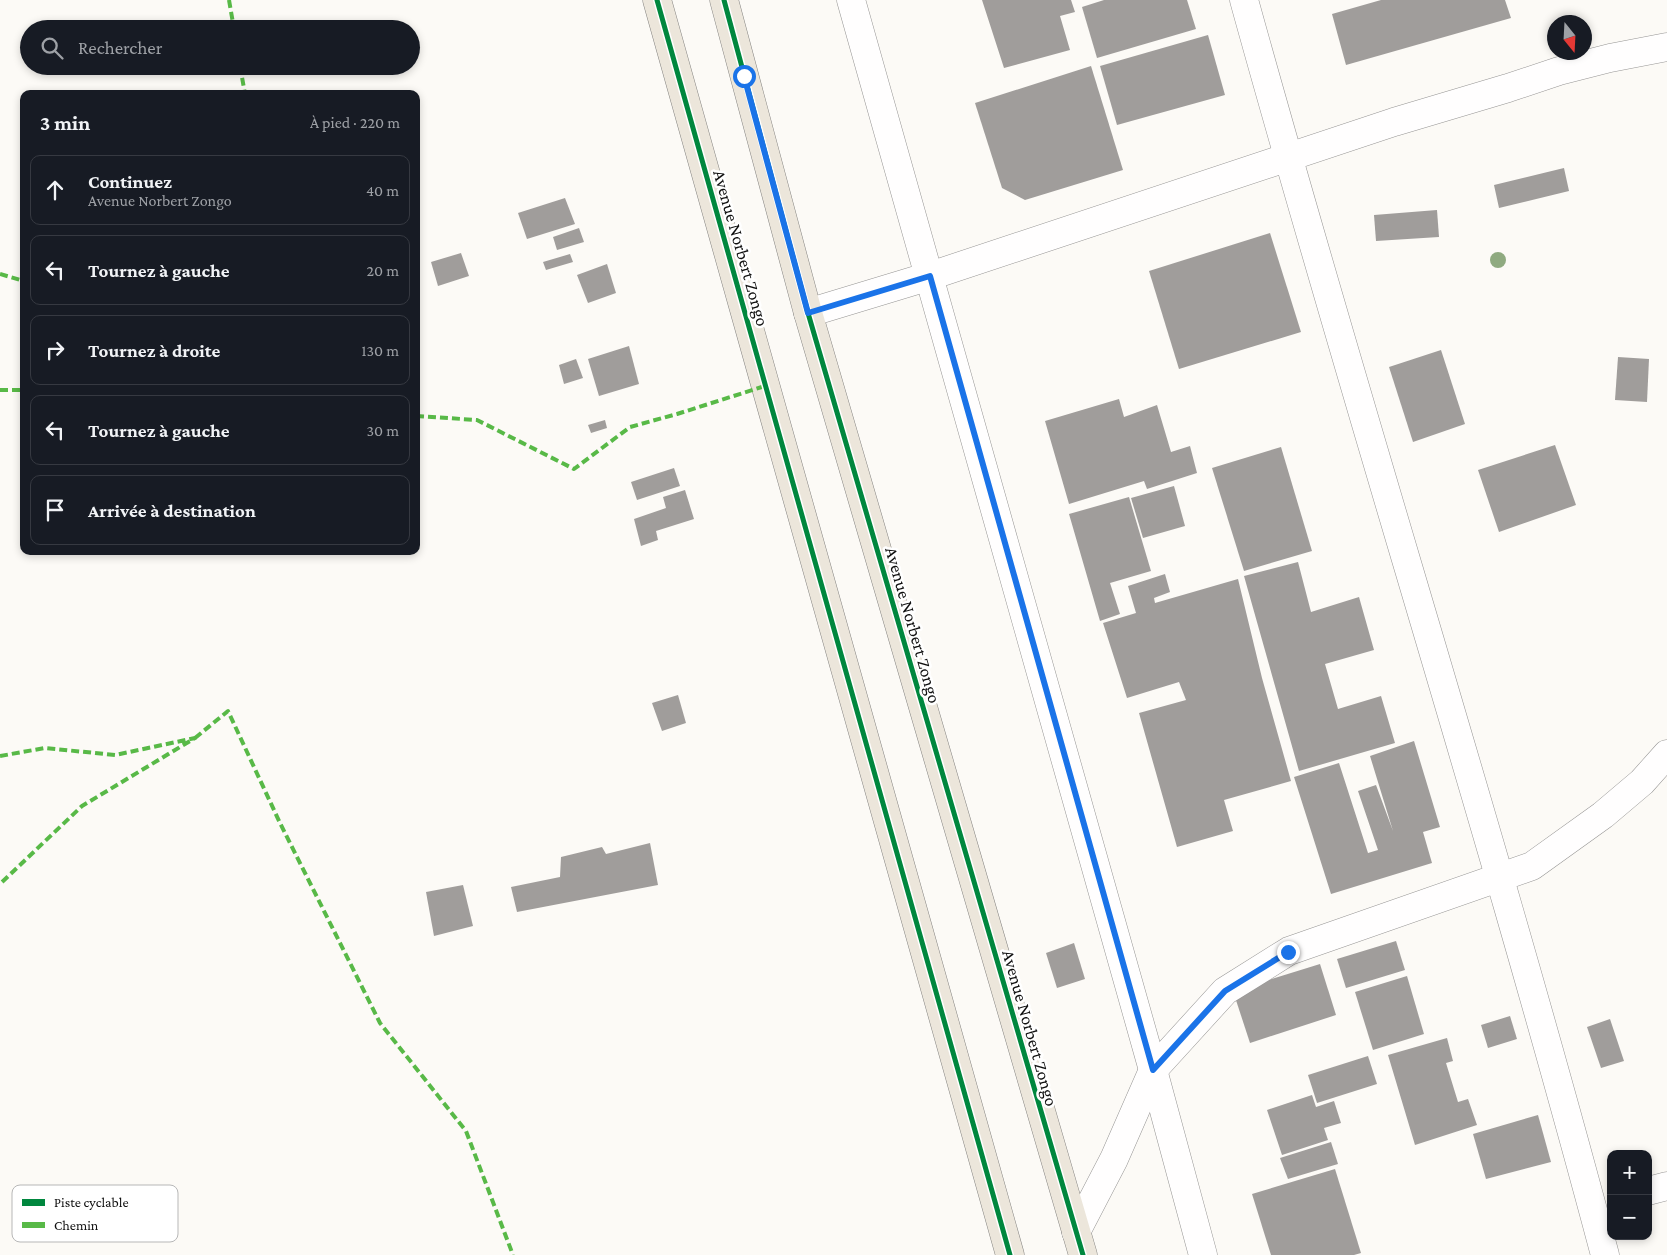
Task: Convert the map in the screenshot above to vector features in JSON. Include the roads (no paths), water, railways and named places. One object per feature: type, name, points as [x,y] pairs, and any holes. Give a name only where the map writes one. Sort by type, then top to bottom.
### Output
[{"type":"main road","name":"Avenue Norbert Zongo","points":[[657,0],[1010,1255]]},
{"type":"main road","name":"Avenue Norbert Zongo","points":[[724,0],[808,313],[1079,1244]]},
{"type":"street","points":[[851,0],[1153,1070],[1203,1255]]},
{"type":"street","points":[[1244,0],[1287,157],[1499,877],[1602,1204],[1605,1255]]},
{"type":"street","points":[[808,313],[930,276],[1394,122],[1558,71],[1610,58],[1667,47]]},
{"type":"street","points":[[1079,1244],[1153,1070],[1225,991],[1288,952],[1532,866],[1603,815],[1642,782],[1667,754]]},
{"type":"street","points":[[1652,1190],[1667,1186]]}]
